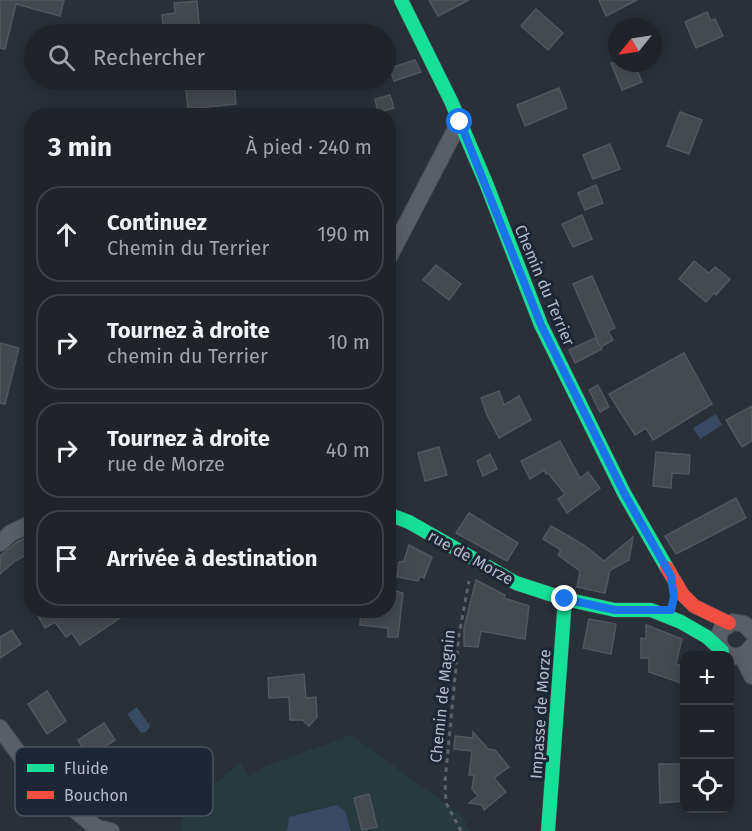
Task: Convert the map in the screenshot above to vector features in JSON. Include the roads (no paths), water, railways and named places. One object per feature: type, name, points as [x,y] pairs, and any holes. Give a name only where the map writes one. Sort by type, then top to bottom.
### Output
[{"type":"street","name":"Chemin du Terrier","points":[[401,0],[460,122],[541,325],[624,493],[683,595],[694,606],[707,613],[744,625]]},
{"type":"street","points":[[396,245],[460,122]]},
{"type":"street","name":"rue de Morze","points":[[396,517],[409,522],[516,583],[565,599],[615,610],[651,610]]},
{"type":"street","points":[[0,543],[11,533],[24,527]]},
{"type":"street","points":[[671,576],[674,597],[673,615]]},
{"type":"street","name":"Impasse de Morze","points":[[548,831],[565,599]]},
{"type":"street","points":[[651,610],[673,615],[707,613]]},
{"type":"street","points":[[673,615],[707,637],[722,651]]},
{"type":"street","points":[[722,651],[718,640],[724,626],[744,625]]},
{"type":"street","points":[[747,651],[752,676]]},
{"type":"street","points":[[0,728],[15,749]]},
{"type":"street","points":[[83,816],[98,828],[111,831]]},
{"type":"water","points":[[716,414],[722,425],[700,439],[693,428]]},
{"type":"water","points":[[137,707],[150,726],[146,732],[141,733],[127,714]]},
{"type":"water","points":[[337,805],[345,811],[351,831],[287,831],[289,817]]}]
